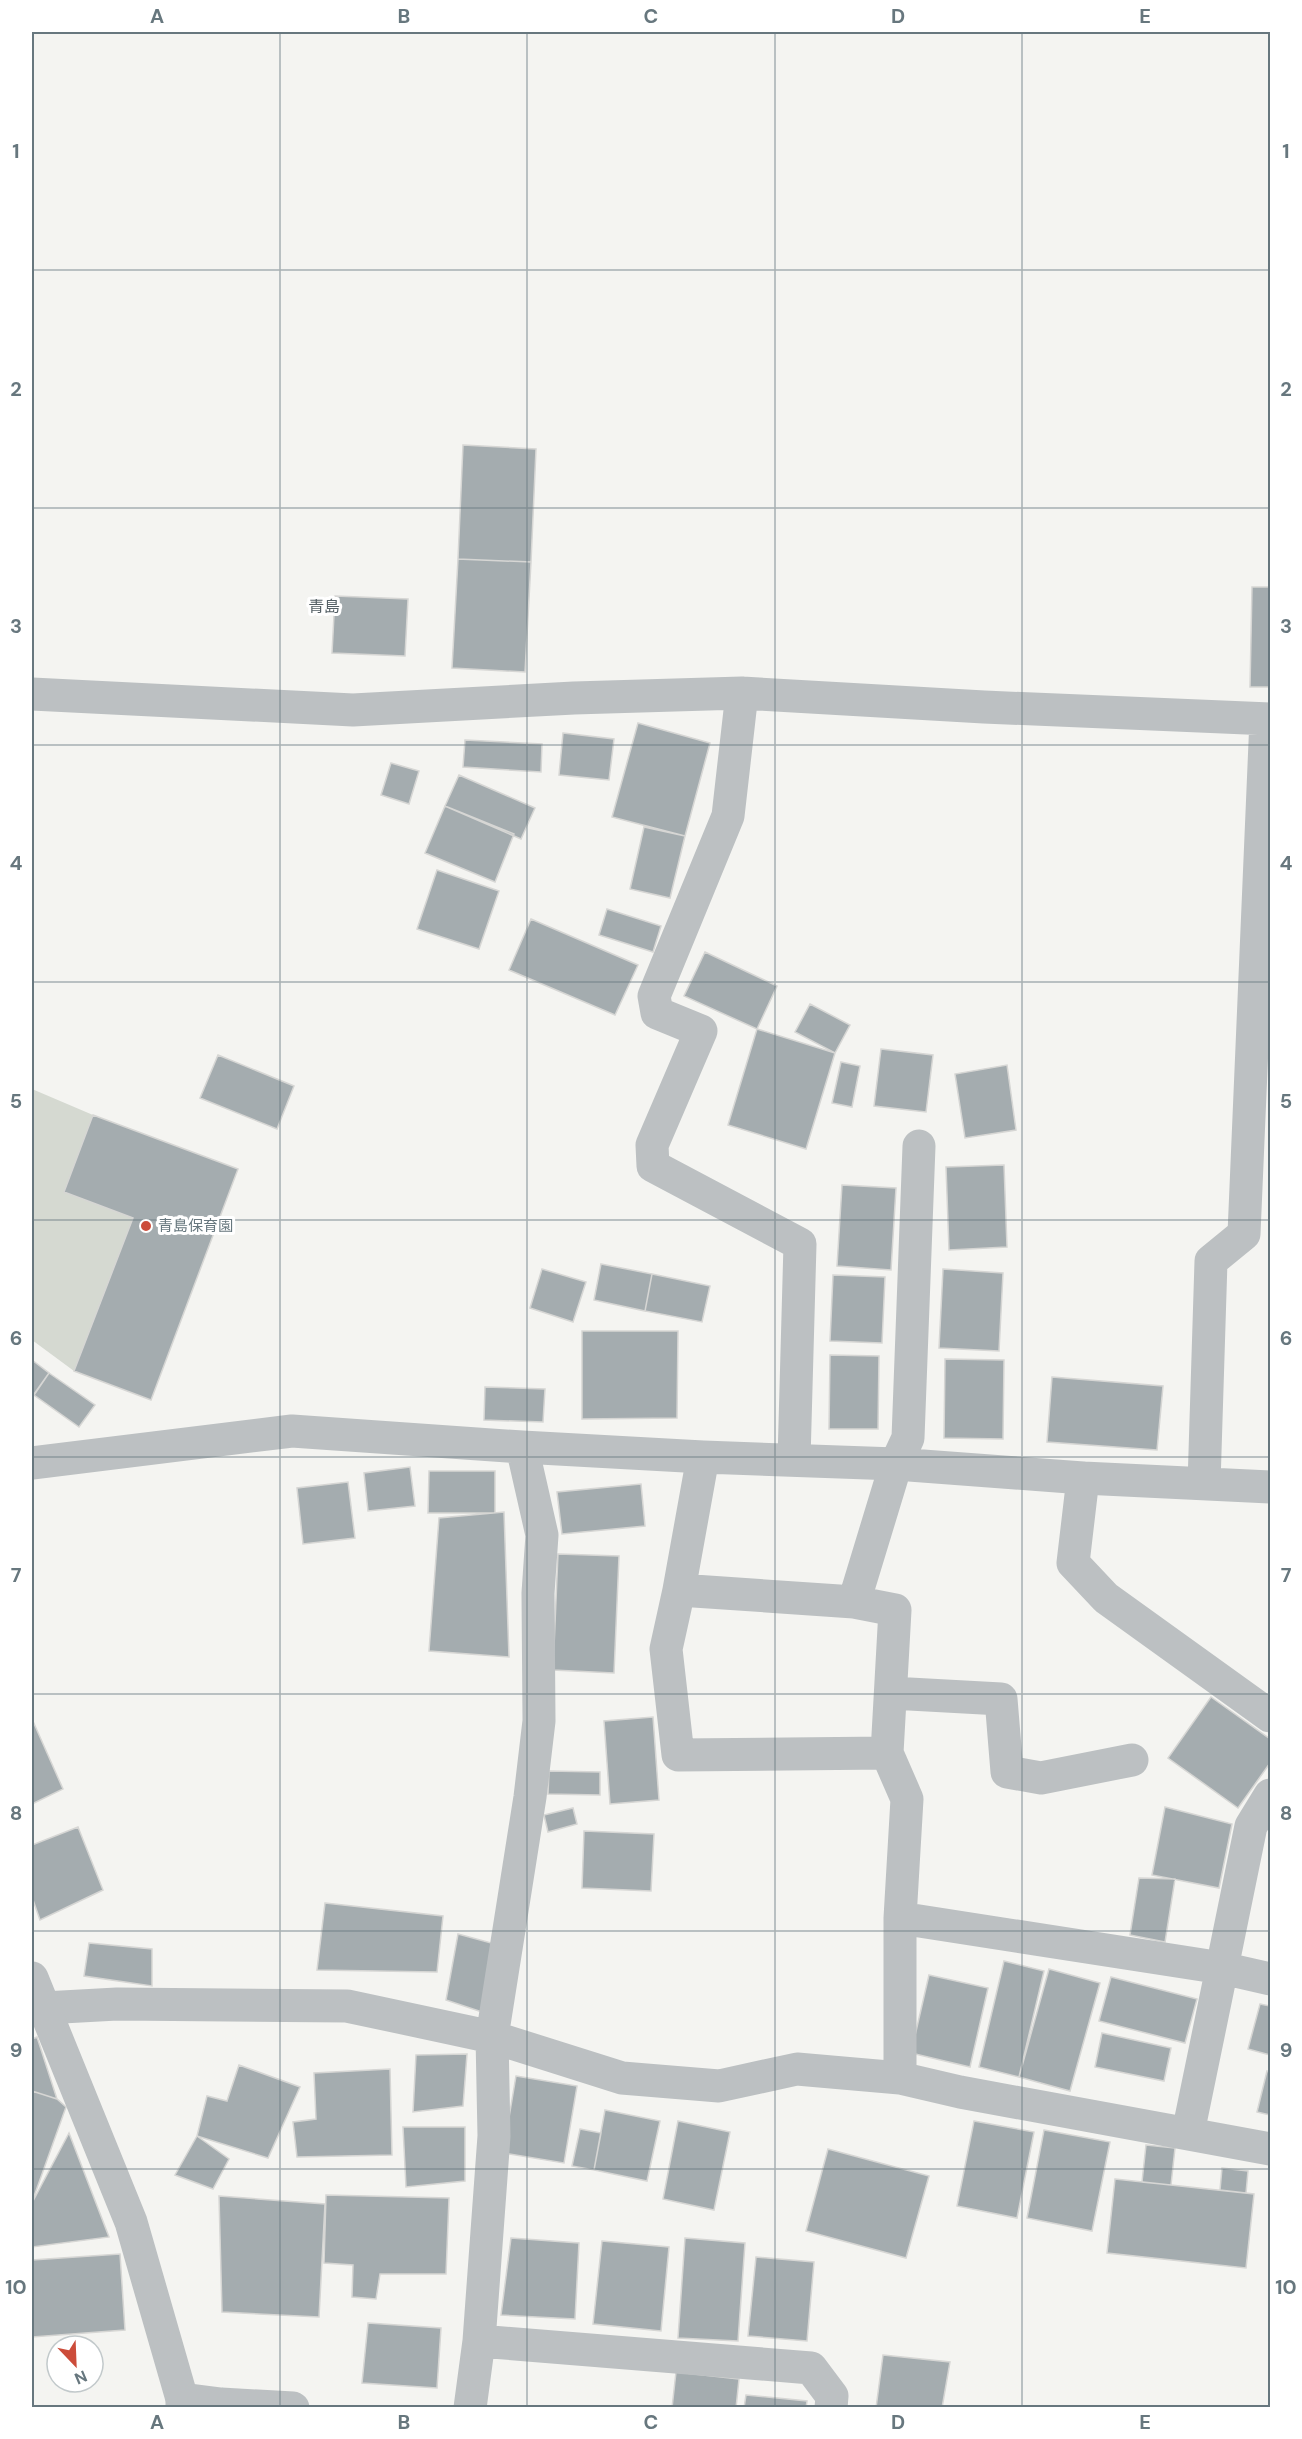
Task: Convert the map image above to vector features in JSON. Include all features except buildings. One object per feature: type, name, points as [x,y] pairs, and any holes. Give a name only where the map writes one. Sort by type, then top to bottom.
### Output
[{"type":"street","points":[[742,693],[728,816],[654,996],[657,1012],[701,1031],[652,1145],[653,1166],[800,1244],[794,1460]]},
{"type":"street","points":[[32,694],[353,710],[574,698],[742,693],[984,707],[1268,719],[1244,1234],[1211,1261],[1204,1484]]},
{"type":"street","points":[[854,1602],[896,1464],[909,1438],[919,1146]]},
{"type":"street","points":[[32,1463],[292,1431],[703,1458],[896,1464],[1083,1478],[1270,1487]]},
{"type":"street","points":[[470,2408],[479,2341],[494,2136],[492,2037],[530,1797],[539,1721],[538,1593],[542,1535],[522,1447]]},
{"type":"street","points":[[703,1458],[666,1648],[678,1755],[887,1753]]},
{"type":"street","points":[[1083,1478],[1073,1563],[1106,1598],[1270,1716]]},
{"type":"street","points":[[679,1590],[854,1602],[895,1610],[887,1753],[907,1799],[900,1918],[900,2078]]},
{"type":"street","points":[[891,1693],[1001,1699],[1007,1772],[1041,1778],[1132,1760]]},
{"type":"street","points":[[1188,2133],[1251,1826],[1270,1796]]},
{"type":"street","points":[[900,1918],[1222,1968],[1270,1979]]},
{"type":"street","points":[[32,1978],[131,2222],[182,2403],[293,2408]]},
{"type":"street","points":[[44,2008],[117,2004],[347,2006],[492,2037],[622,2078],[719,2086],[797,2069],[900,2078],[960,2092],[1270,2148]]},
{"type":"street","points":[[479,2341],[811,2368],[832,2396],[831,2408]]},
{"type":"shaded area","points":[[32,1089],[93,1115],[64,1192],[133,1218],[74,1371],[32,1340]]},
{"type":"place","name":"青島保育園","points":[[146,1226]]},
{"type":"district","name":"青島","points":[[324,606]]}]
